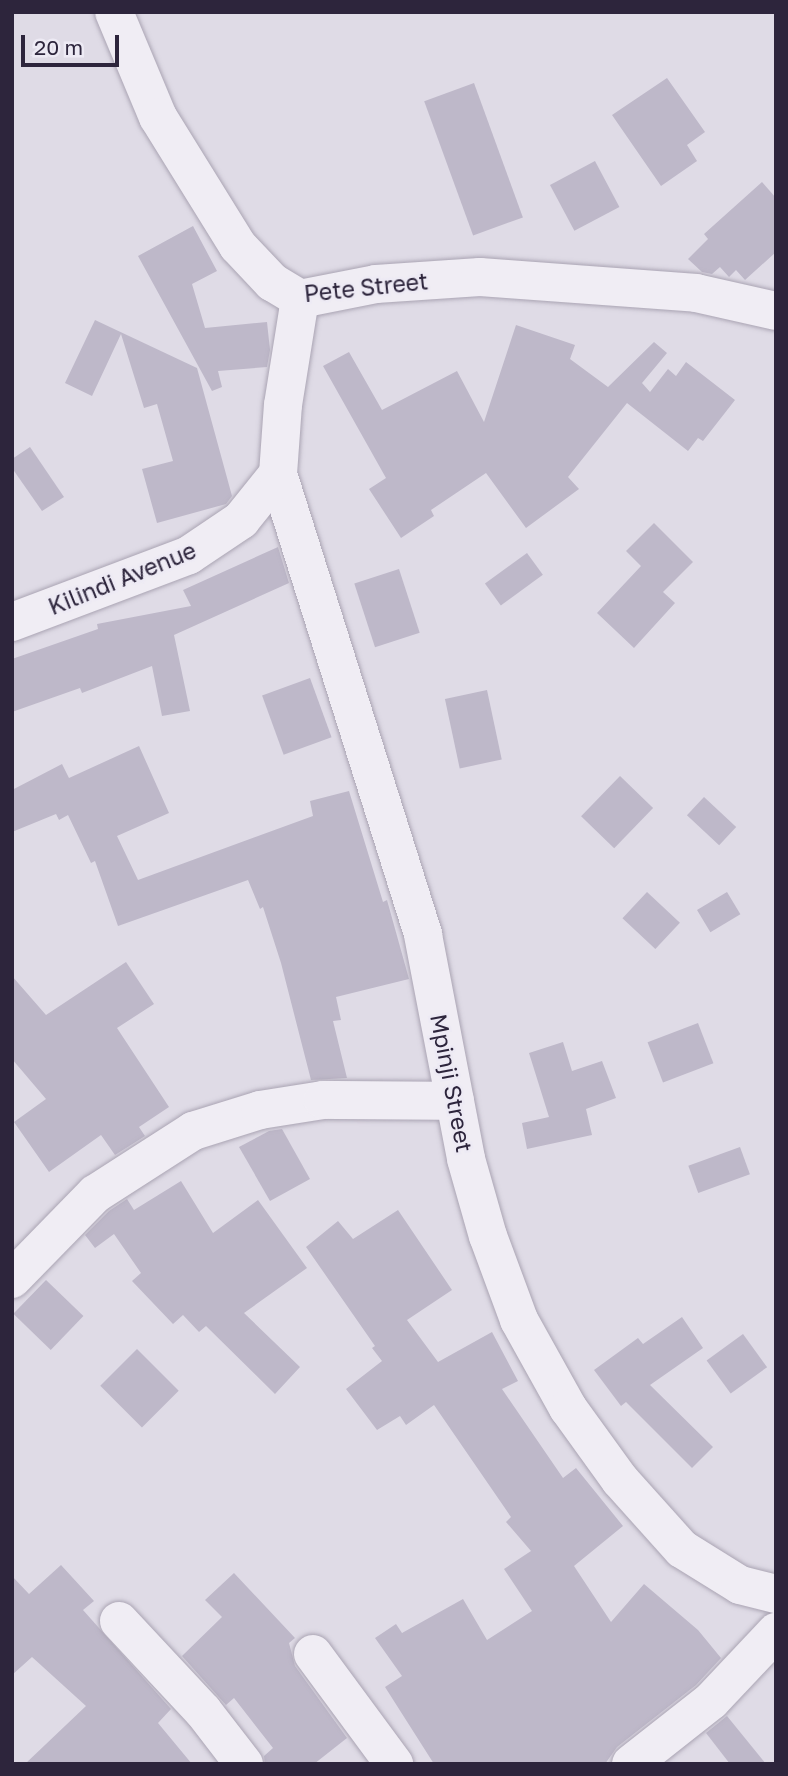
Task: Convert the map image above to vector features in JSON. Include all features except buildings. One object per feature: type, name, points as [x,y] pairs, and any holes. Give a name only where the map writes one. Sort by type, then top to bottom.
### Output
[{"type":"street","name":"Pete Street","points":[[114,12],[158,117],[238,246],[272,282],[300,299],[376,284],[480,277],[696,293],[776,311]]},
{"type":"street","points":[[278,474],[283,405],[300,299]]},
{"type":"street","name":"Kilindi Avenue","points":[[12,622],[189,555],[242,520],[278,474]]},
{"type":"street","name":"Mpinji Street","points":[[278,474],[423,935],[466,1159],[488,1236],[519,1320],[568,1408],[620,1480],[682,1549],[740,1585],[776,1594]]},
{"type":"street","points":[[12,1279],[95,1195],[193,1131],[260,1110],[323,1100],[455,1101]]},
{"type":"street","points":[[119,1621],[203,1712],[244,1764]]},
{"type":"street","points":[[631,1764],[711,1701],[776,1632]]},
{"type":"street","points":[[313,1654],[394,1764]]}]
